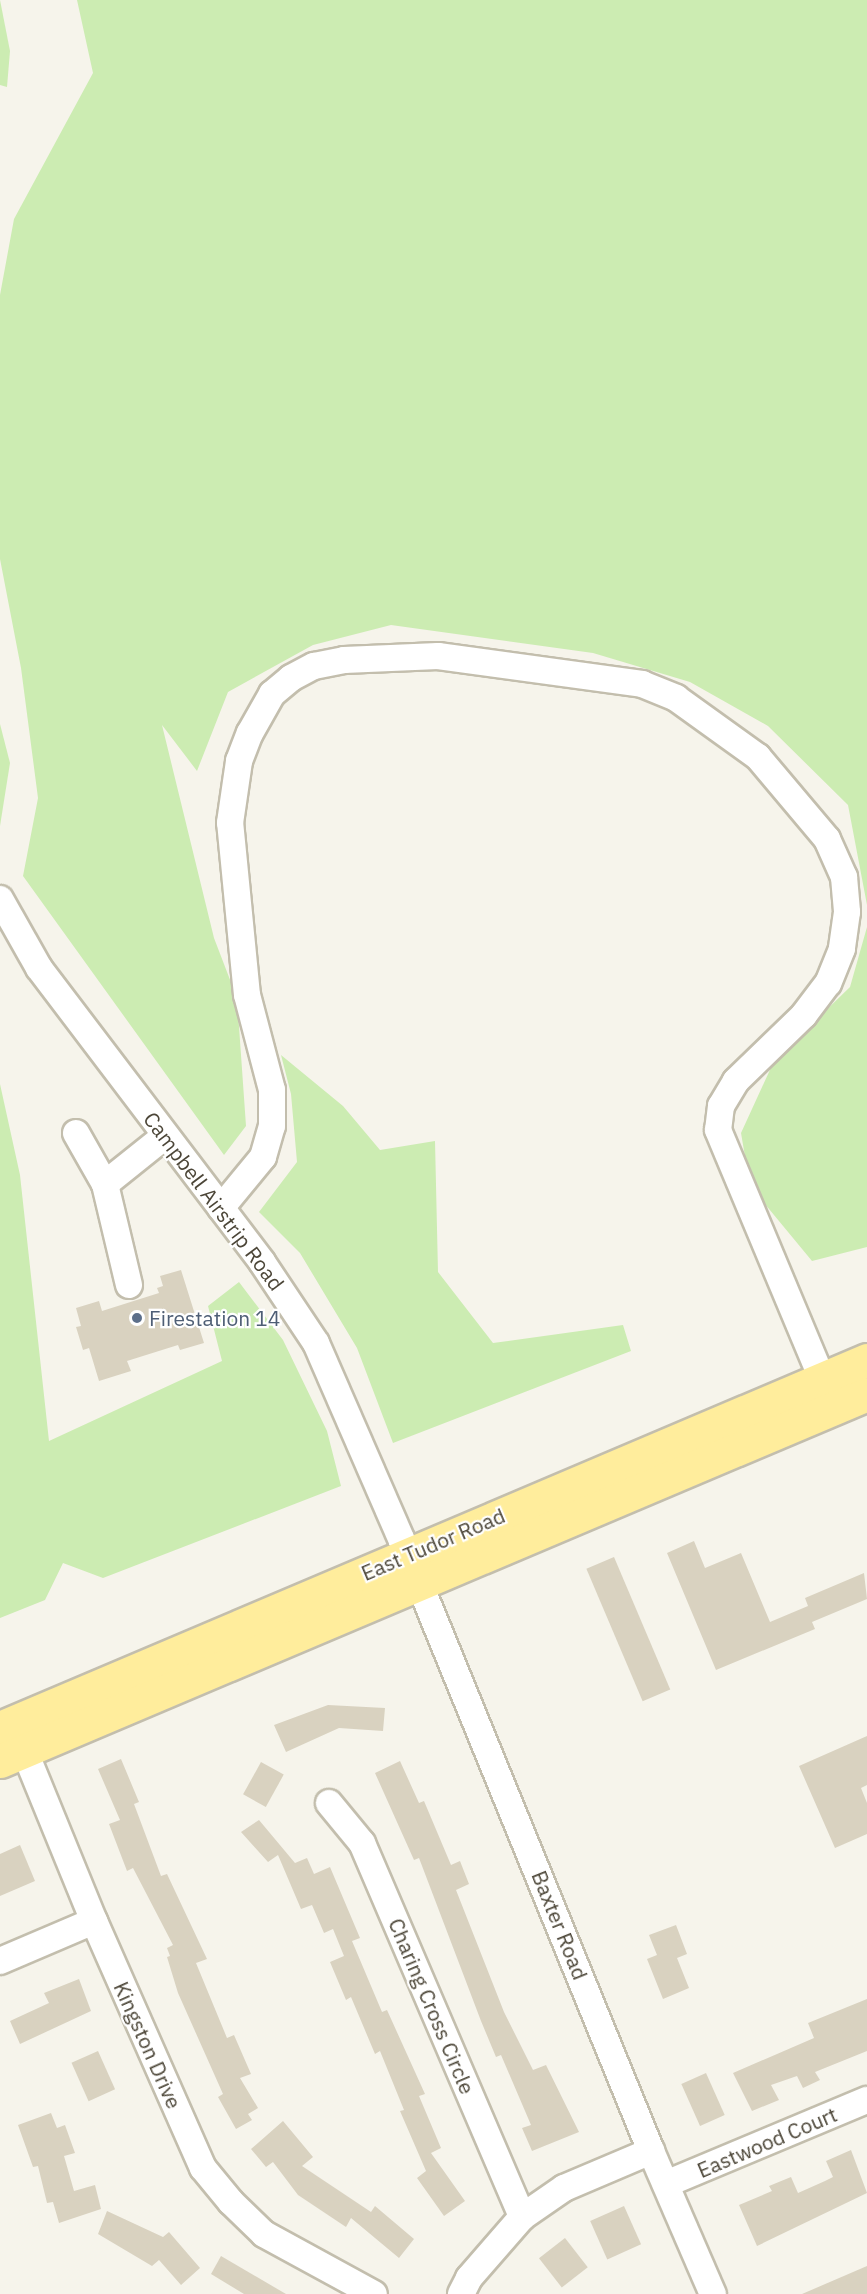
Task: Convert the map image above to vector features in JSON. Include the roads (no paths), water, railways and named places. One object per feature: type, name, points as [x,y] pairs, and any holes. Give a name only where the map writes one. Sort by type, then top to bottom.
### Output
[{"type":"main road","name":"East Tudor Road","points":[[10,1741],[828,1394],[867,1360]]},
{"type":"main road","name":"East Tudor Road","points":[[828,1394],[867,1394]]},
{"type":"street","points":[[221,1208],[263,1157],[272,1126],[272,1090],[247,995],[230,823],[239,761],[250,733],[272,694],[291,678],[314,666],[344,660],[438,656],[642,684],[676,698],[758,757],[827,839],[844,877],[848,912],[842,949],[828,983],[804,1015],[736,1081],[721,1106],[718,1130],[828,1394]]},
{"type":"street","name":"Campbell Airstrip Road","points":[[1,905],[39,968],[221,1208],[316,1343],[414,1569]]},
{"type":"street","points":[[76,1133],[105,1184],[129,1285]]},
{"type":"street","points":[[105,1184],[165,1136]]},
{"type":"street","name":"Baxter Road","points":[[414,1569],[651,2151],[713,2294]]},
{"type":"street","name":"Kingston Drive","points":[[10,1741],[203,2168],[231,2202],[264,2234],[375,2294]]},
{"type":"street","name":"Charing Cross Circle","points":[[329,1803],[362,1843],[522,2217]]},
{"type":"street","points":[[0,1961],[93,1921]]},
{"type":"street","name":"Eastwood Court","points":[[666,2184],[867,2100]]},
{"type":"street","points":[[461,2294],[469,2278],[522,2217],[564,2188],[651,2151]]},
{"type":"place","name":"Firestation 14","points":[[137,1318]]}]
